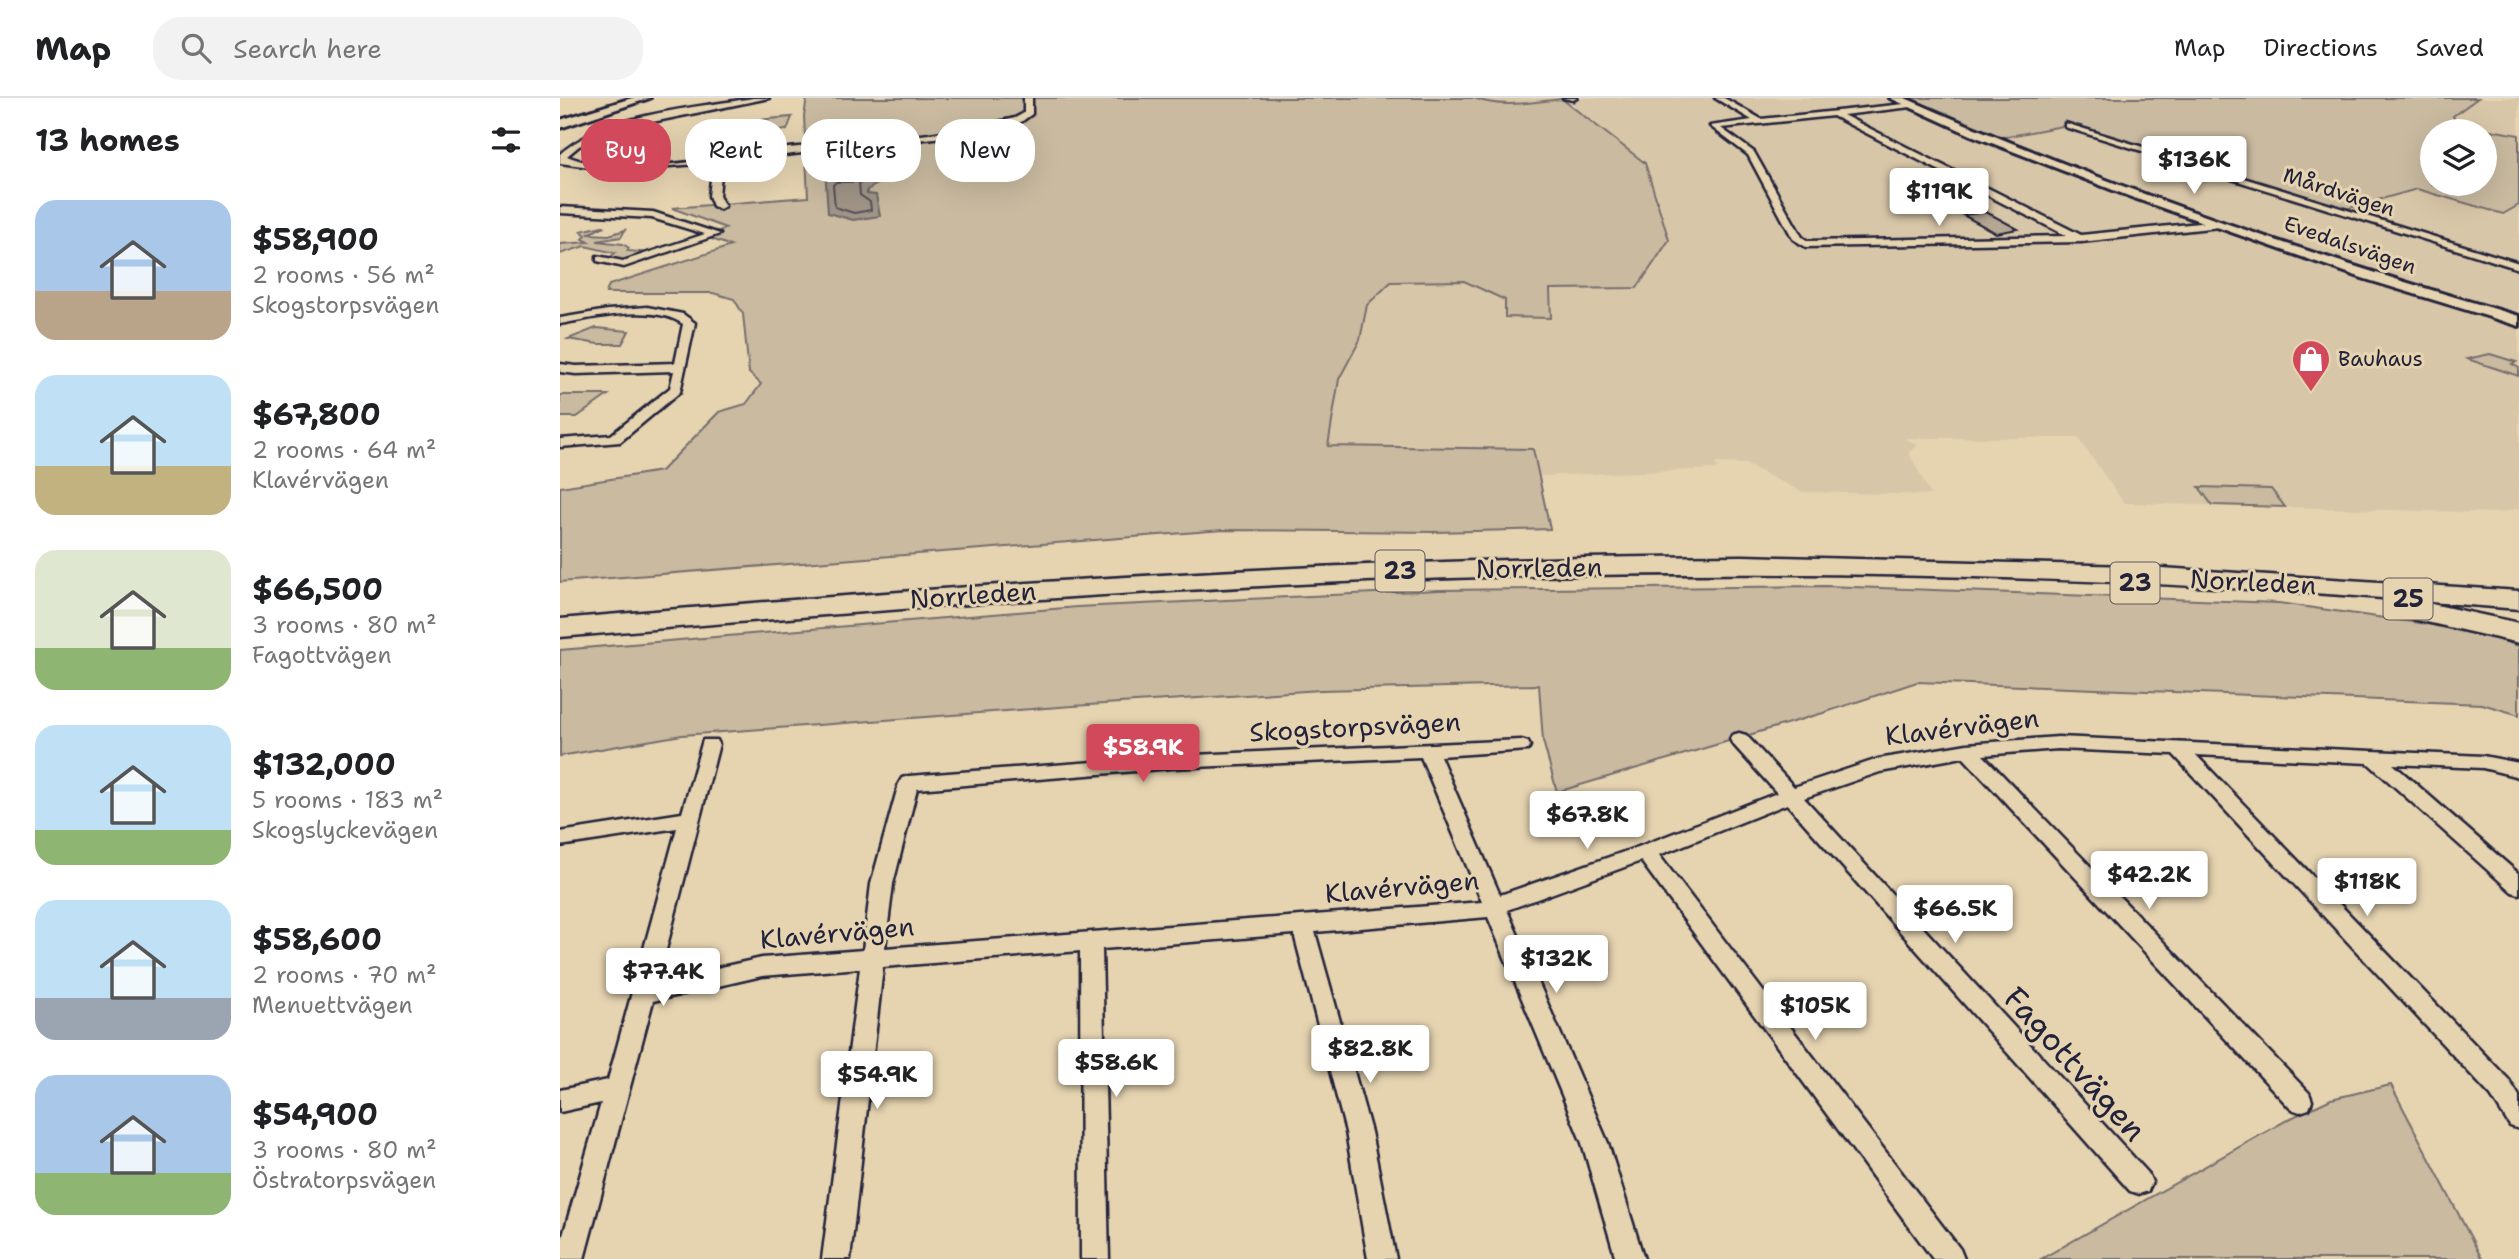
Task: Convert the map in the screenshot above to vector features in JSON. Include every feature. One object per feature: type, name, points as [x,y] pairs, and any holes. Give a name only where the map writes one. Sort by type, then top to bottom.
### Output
[{"type":"highway","name":"Norrleden","points":[[560,628],[1146,582],[1565,567],[1771,566],[2071,572],[2519,600]]},
{"type":"highway","name":"Norrleden","points":[[560,637],[925,606],[1130,592],[1501,576],[1774,574],[1960,577],[2519,606]]},
{"type":"highway","name":"23","points":[[2298,593],[2442,615],[2519,634]]},
{"type":"street","points":[[560,123],[644,98]]},
{"type":"street","points":[[655,119],[765,98]]},
{"type":"street","points":[[787,152],[997,126],[1028,114],[1028,98]]},
{"type":"street","points":[[1567,98],[1573,98]]},
{"type":"street","points":[[1719,98],[1760,121]]},
{"type":"street","name":"Evedalsvägen","points":[[1896,98],[2015,151],[2218,224],[2359,273],[2519,321]]},
{"type":"street","points":[[1911,105],[1714,126],[1751,154],[1798,239],[1806,244],[2081,239],[2218,224]]},
{"type":"street","points":[[1834,113],[2081,239]]},
{"type":"street","name":"Mårdvägen","points":[[2068,125],[2519,266]]},
{"type":"street","points":[[573,139],[581,140]]},
{"type":"street","points":[[581,143],[567,150],[563,160],[604,167],[685,162]]},
{"type":"street","points":[[716,182],[714,196],[716,204],[720,206]]},
{"type":"street","points":[[560,210],[653,215],[715,234],[624,264],[601,261],[601,258]]},
{"type":"street","points":[[560,321],[640,311],[675,313],[689,323],[678,367],[676,389],[615,439],[560,443]]},
{"type":"street","points":[[560,368],[576,370],[678,367]]},
{"type":"street","name":"Fagottvägen","points":[[1739,739],[2139,1182]]},
{"type":"street","name":"Klavérvägen","points":[[644,994],[762,967],[1480,911],[1645,852],[1791,795],[1878,766],[1967,750],[2058,743],[2483,762],[2519,770]]},
{"type":"street","points":[[570,1259],[710,744]]},
{"type":"street","name":"Skogstorpsvägen","points":[[872,957],[882,884],[909,783],[1172,762],[1521,746]]},
{"type":"street","points":[[2178,748],[2500,1088],[2519,1118]]},
{"type":"street","points":[[1428,750],[1595,1143],[1629,1259]]},
{"type":"street","points":[[1967,750],[2300,1101]]},
{"type":"street","points":[[2372,756],[2519,886]]},
{"type":"street","points":[[560,839],[691,819]]},
{"type":"street","points":[[1645,852],[1950,1259]]},
{"type":"street","points":[[1302,924],[1343,1064],[1378,1227],[1382,1259]]},
{"type":"street","points":[[1091,940],[1095,1259]]},
{"type":"street","points":[[836,1259],[872,957]]},
{"type":"street","points":[[560,1101],[618,1089]]},
{"type":"shaded area","points":[[807,98],[1474,98],[1507,104],[1562,99],[1645,163],[1669,240],[1637,288],[1550,289],[1551,318],[1505,317],[1505,300],[1464,281],[1391,282],[1367,305],[1360,340],[1339,379],[1328,446],[1533,449],[1550,529],[1435,532],[1223,530],[560,582],[560,487],[661,471],[719,412],[746,404],[761,384],[749,373],[743,314],[734,299],[713,293],[606,293],[609,285],[731,246],[709,238],[720,234],[717,232],[726,228],[672,208],[808,197],[807,182],[921,182],[921,119],[804,119]]},
{"type":"shaded area","points":[[1474,98],[1909,98],[1999,138],[2068,125],[2339,211],[2417,189],[2420,190],[2420,196],[2442,196],[2503,213],[2519,205],[2519,508],[2499,513],[2124,503],[2078,438],[1904,438],[1918,445],[1909,453],[1931,495],[1802,492],[1745,464],[1715,463],[1718,469],[1540,476],[1533,449],[1327,446],[1339,379],[1360,340],[1367,305],[1391,282],[1464,281],[1551,317],[1549,289],[1637,288],[1645,163],[1562,99],[1509,104]]},
{"type":"shaded area","points":[[1909,98],[2478,98],[2453,116],[2454,119],[2420,119],[2420,190],[2339,211],[2068,125],[1999,138]]},
{"type":"shaded area","points":[[2478,98],[2519,98],[2519,135],[2497,131],[2497,119],[2455,119],[2453,115]]},
{"type":"shaded area","points":[[792,117],[787,130],[787,119],[769,119]]},
{"type":"shaded area","points":[[2497,131],[2519,135],[2519,205],[2503,214],[2441,196],[2497,196]]},
{"type":"shaded area","points":[[605,226],[588,234],[609,235],[625,230],[621,237],[597,241],[623,244],[629,248],[627,251],[653,253],[626,263],[608,259],[615,253],[585,246],[560,254],[560,244],[589,242],[583,239],[586,235],[581,231]]},
{"type":"shaded area","points":[[596,328],[629,331],[622,344],[598,344],[568,339]]},
{"type":"shaded area","points":[[2490,354],[2516,362],[2512,364],[2519,368],[2519,376],[2467,359]]},
{"type":"shaded area","points":[[560,395],[608,395],[577,417],[560,417]]},
{"type":"shaded area","points":[[2199,487],[2271,489],[2285,507],[2212,505]]},
{"type":"shaded area","points":[[1826,586],[2279,603],[2468,630],[2519,646],[2519,715],[2482,704],[1917,682],[1823,713],[1557,792],[1543,741],[1539,685],[1321,690],[1073,706],[682,735],[560,756],[560,650],[1077,607],[1439,590]]},
{"type":"shaded area","points":[[2391,1085],[2482,1259],[2041,1259],[2289,1119],[2331,1099]]},
{"type":"water","points":[[826,182],[881,182],[867,190],[867,194],[876,195],[880,216],[853,220],[828,213]]},
{"type":"building","points":[[1985,212],[2018,229],[1996,233],[1963,215]]},
{"type":"place","name":"Bauhaus","points":[[2311,393]]}]
